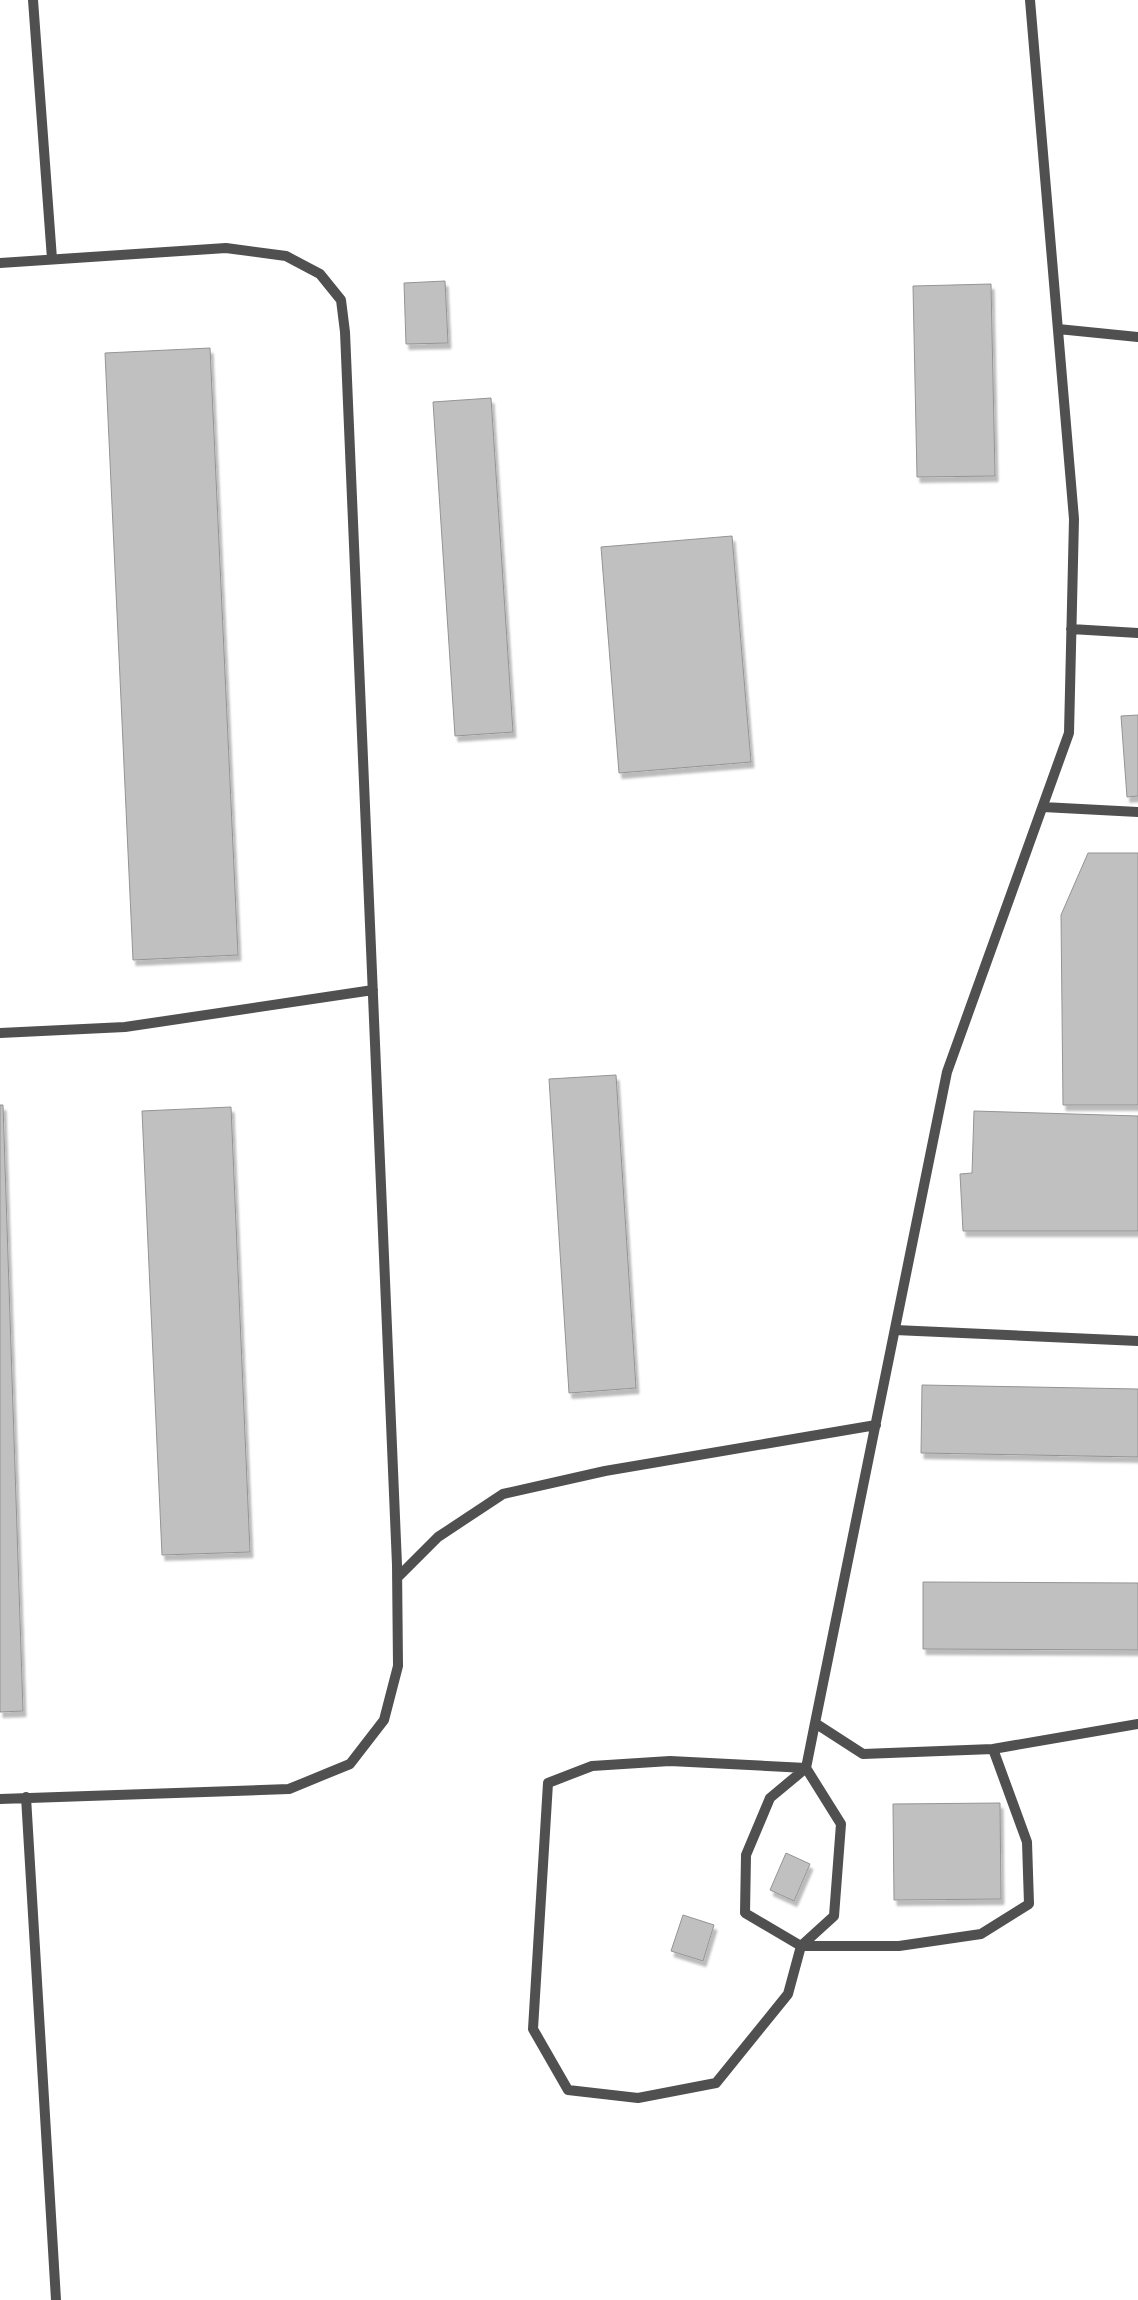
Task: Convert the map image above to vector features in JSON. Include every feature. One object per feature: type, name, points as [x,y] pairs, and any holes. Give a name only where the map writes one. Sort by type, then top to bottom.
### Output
[{"type":"lane","points":[[33,0],[52,259]]},
{"type":"lane","points":[[993,1749],[1027,1842],[1029,1904],[981,1934],[899,1946],[802,1946],[745,1913],[746,1855],[770,1798],[806,1768],[947,1072],[1069,733],[1074,519],[1030,0]]},
{"type":"lane","points":[[0,263],[226,248],[286,256],[320,274],[341,300],[345,342],[373,990],[397,1578],[398,1666],[384,1720],[350,1764],[289,1789],[0,1798]]},
{"type":"lane","points":[[1058,329],[1138,337]]},
{"type":"lane","points":[[1071,629],[1138,633]]},
{"type":"lane","points":[[1043,807],[1138,812]]},
{"type":"lane","points":[[0,1033],[125,1027],[373,990]]},
{"type":"lane","points":[[895,1330],[1138,1340]]},
{"type":"lane","points":[[397,1578],[438,1537],[503,1494],[605,1471],[876,1426]]},
{"type":"lane","points":[[815,1723],[863,1754],[993,1749],[1138,1724]]},
{"type":"lane","points":[[670,1761],[806,1768],[841,1824],[834,1916],[802,1946],[788,1994],[716,2083],[638,2098],[568,2090],[533,2029],[548,1784],[592,1766],[670,1761]]},
{"type":"lane","points":[[26,1798],[56,2300]]},
{"type":"building","points":[[445,281],[448,343],[406,344],[404,283]]},
{"type":"building","points":[[991,284],[995,476],[917,477],[913,286]]},
{"type":"building","points":[[210,348],[238,955],[133,960],[105,353]]},
{"type":"building","points":[[491,398],[513,732],[455,736],[433,402]]},
{"type":"building","points":[[732,536],[751,762],[619,773],[601,547]]},
{"type":"building","points":[[1138,715],[1138,796],[1127,797],[1121,716]]},
{"type":"building","points":[[1088,853],[1138,853],[1138,1105],[1063,1105],[1061,915]]},
{"type":"building","points":[[616,1075],[636,1388],[569,1393],[549,1079]]},
{"type":"building","points":[[0,1105],[3,1105],[23,1711],[0,1712]]},
{"type":"building","points":[[231,1107],[250,1552],[162,1555],[142,1111]]},
{"type":"building","points":[[974,1111],[1138,1116],[1138,1231],[963,1231],[960,1174],[972,1173]]},
{"type":"building","points":[[922,1385],[1138,1389],[1138,1457],[921,1453]]},
{"type":"building","points":[[923,1582],[1138,1583],[1138,1650],[923,1649]]},
{"type":"building","points":[[1000,1803],[1001,1899],[894,1900],[893,1804]]},
{"type":"building","points":[[786,1853],[810,1864],[794,1901],[770,1890]]},
{"type":"building","points":[[683,1915],[714,1925],[703,1961],[671,1951]]}]
